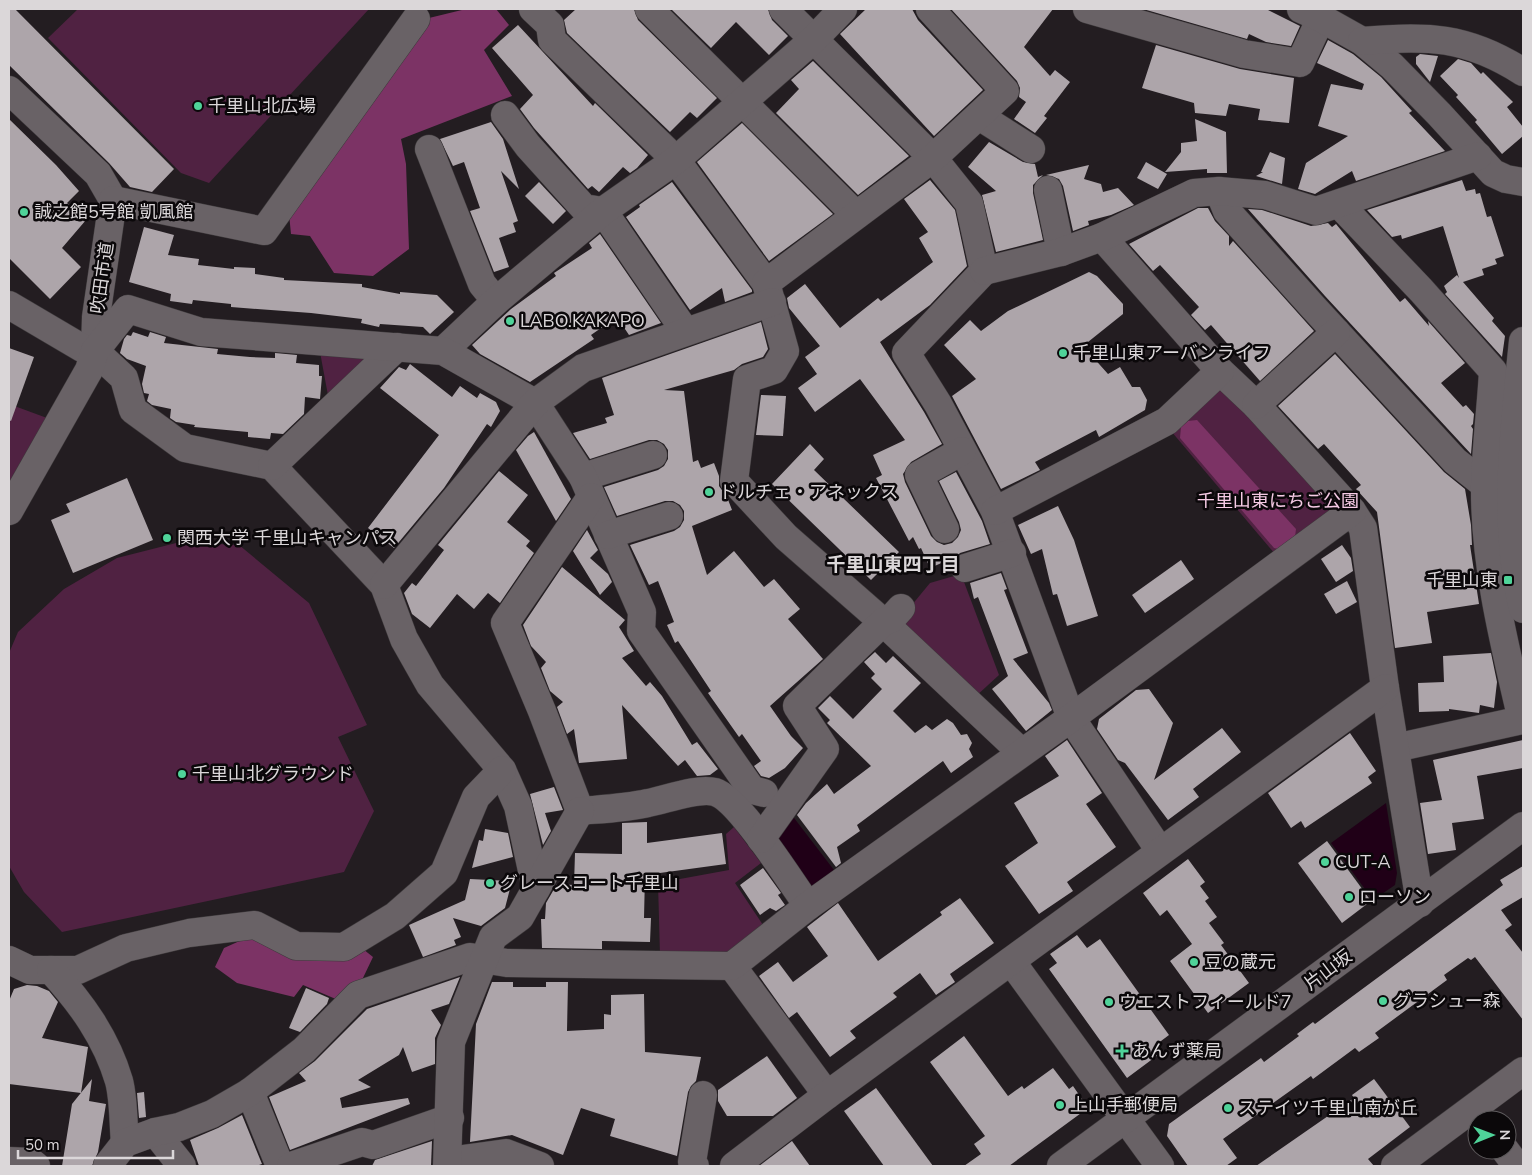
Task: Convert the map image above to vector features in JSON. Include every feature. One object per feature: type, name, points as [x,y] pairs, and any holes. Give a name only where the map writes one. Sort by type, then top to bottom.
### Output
[{"type":"street","points":[[649,9],[856,214]]},
{"type":"street","points":[[783,9],[933,158],[969,203],[984,271]]},
{"type":"street","points":[[443,352],[496,301],[603,211],[676,160],[814,39],[843,9]]},
{"type":"street","points":[[384,585],[536,403],[583,368],[685,331],[769,292],[856,214],[933,158],[1005,91],[930,9]]},
{"type":"street","points":[[1088,9],[1244,54],[1300,63],[1311,13],[1362,41],[1419,93],[1493,173],[1506,179],[1523,182]]},
{"type":"street","points":[[548,14],[552,40],[676,160],[769,292],[785,351],[774,370],[747,379],[734,481],[786,537],[892,615],[1021,752]]},
{"type":"street","points":[[9,90],[98,174],[113,200],[264,231],[416,19]]},
{"type":"street","points":[[1362,41],[1408,36],[1446,39],[1483,49],[1523,72]]},
{"type":"street","points":[[505,115],[528,146],[584,208],[603,211],[685,331]]},
{"type":"street","points":[[979,116],[1031,149]]},
{"type":"street","points":[[429,149],[482,284],[496,301]]},
{"type":"street","points":[[1160,851],[1071,718],[995,511],[938,404],[906,353],[984,271],[1061,252],[1102,237],[1194,193],[1219,191],[1266,195],[1316,211],[1478,156]]},
{"type":"street","points":[[1048,190],[1061,252]]},
{"type":"street","points":[[1219,191],[1226,212],[1455,461],[1485,485]]},
{"type":"street","name":"吹田市道","points":[[95,351],[96,317],[113,200]]},
{"type":"street","points":[[1339,204],[1421,290],[1493,371],[1485,485],[1494,593],[1522,720],[1394,748]]},
{"type":"street","points":[[1102,237],[1220,370],[1256,404],[1352,511],[1363,528],[1394,748],[1420,903]]},
{"type":"street","points":[[9,306],[82,348],[95,351],[124,378],[133,410],[185,448],[272,466],[384,585],[404,639],[430,685],[502,770],[518,806],[536,889]]},
{"type":"street","points":[[9,511],[89,370],[95,351],[128,309],[201,332],[443,352],[536,403],[587,487],[642,612],[641,630],[752,790],[764,793]]},
{"type":"street","points":[[1256,404],[1336,332]]},
{"type":"street","points":[[272,466],[397,347]]},
{"type":"street","points":[[1523,354],[1513,440],[1512,531],[1523,609]]},
{"type":"street","points":[[995,511],[1166,421],[1220,370]]},
{"type":"street","points":[[945,529],[919,476],[962,451]]},
{"type":"street","points":[[580,811],[542,711],[505,623],[587,487],[653,455]]},
{"type":"street","points":[[107,1166],[125,1143],[155,1132],[179,1127],[212,1114],[250,1092],[304,1050],[358,996],[470,957],[507,963],[732,966],[808,906],[1071,718],[1352,511]]},
{"type":"street","points":[[608,535],[669,516]]},
{"type":"street","points":[[965,568],[1012,553]]},
{"type":"street","points":[[761,839],[825,749],[798,706],[892,615]]},
{"type":"street","points":[[734,1166],[827,1095],[1385,688]]},
{"type":"street","points":[[9,960],[30,970],[78,970],[126,948],[189,933],[254,925],[296,946],[344,947],[395,916],[444,873],[476,797],[502,770]]},
{"type":"street","points":[[580,811],[647,804],[691,793],[715,792],[729,801],[761,839],[808,906]]},
{"type":"street","points":[[540,1166],[506,1153],[447,1164],[451,1042],[486,960],[493,938],[520,917],[580,811]]},
{"type":"street","name":"片山坂","points":[[1061,1166],[1523,826]]},
{"type":"street","points":[[1011,961],[1160,1166]]},
{"type":"street","points":[[732,966],[827,1095]]},
{"type":"street","points":[[50,970],[90,1017],[119,1082],[125,1143]]},
{"type":"street","points":[[1482,1110],[1523,1071]]},
{"type":"street","points":[[250,1092],[280,1166]]},
{"type":"street","points":[[695,1166],[692,1162],[703,1094]]},
{"type":"street","points":[[291,1166],[362,1142],[373,1145],[450,1118]]},
{"type":"street","points":[[1395,1166],[1467,1121]]},
{"type":"street","points":[[155,1132],[182,1166]]},
{"type":"street","points":[[9,1161],[31,1162],[36,1166]]},
{"type":"green space","name":"千里山北広場","points":[[78,9],[369,9],[209,183],[181,173],[48,38]]},
{"type":"green space","points":[[320,352],[362,356],[366,365],[329,401]]},
{"type":"green space","name":"千里山東にちご公園","points":[[1213,389],[1227,391],[1330,503],[1327,517],[1275,554],[1171,431]]},
{"type":"green space","points":[[9,404],[47,418],[9,500]]},
{"type":"green space","name":"千里山北グラウンド","points":[[180,542],[239,545],[309,603],[367,725],[338,737],[374,811],[344,872],[62,932],[24,892],[9,866],[9,653],[18,632],[64,589],[117,558]]},
{"type":"green space","points":[[961,574],[999,675],[975,697],[897,623],[930,583]]},
{"type":"green space","points":[[734,827],[761,863],[735,883],[763,925],[726,955],[660,955],[658,883],[729,870],[726,834]]},
{"type":"shaded area","points":[[466,9],[496,9],[509,25],[484,50],[512,96],[401,139],[406,164],[409,249],[373,276],[334,273],[310,236],[291,234],[289,214],[429,18]]},
{"type":"shaded area","points":[[1197,420],[1296,529],[1295,537],[1282,550],[1274,548],[1180,438],[1181,427],[1188,421]]},
{"type":"shaded area","points":[[1386,803],[1397,873],[1395,885],[1373,900],[1331,843]]},
{"type":"shaded area","points":[[791,814],[837,874],[818,889],[807,887],[777,847],[776,834]]},
{"type":"shaded area","points":[[253,935],[358,945],[373,957],[362,980],[338,1000],[303,985],[294,997],[237,983],[215,967],[224,948]]},
{"type":"building","points":[[9,9],[15,9],[174,169],[152,192],[130,187],[109,163],[9,65]]},
{"type":"building","points":[[576,9],[634,9],[638,20],[717,98],[697,118],[690,112],[670,132],[567,33],[564,20]]},
{"type":"building","points":[[671,9],[768,9],[772,20],[788,36],[769,55],[736,22],[711,48]]},
{"type":"building","points":[[866,9],[912,9],[918,20],[983,90],[934,136],[840,34]]},
{"type":"building","points":[[951,9],[1053,9],[1024,47],[1050,76],[1055,70],[1070,82],[1044,116],[1047,118],[1035,133],[1014,119],[1026,102],[1019,97],[1020,88],[1017,81]]},
{"type":"building","points":[[1143,9],[1266,9],[1300,26],[1291,46],[1266,42],[1249,34],[1247,39]]},
{"type":"building","points":[[518,25],[593,106],[595,103],[648,155],[637,168],[630,173],[623,167],[599,192],[592,186],[588,189],[534,128],[520,109],[533,95],[492,48]]},
{"type":"building","points":[[1328,40],[1353,54],[1381,77],[1412,111],[1409,113],[1445,151],[1356,181],[1352,171],[1315,194],[1298,189],[1306,163],[1348,136],[1318,126],[1331,84],[1362,90],[1364,84],[1317,63]]},
{"type":"building","points":[[1156,45],[1240,69],[1294,78],[1289,123],[1258,120],[1260,109],[1229,104],[1226,116],[1195,113],[1194,103],[1142,88]]},
{"type":"building","points":[[1420,54],[1438,56],[1430,82],[1416,64],[1416,57]]},
{"type":"building","points":[[1458,59],[1471,63],[1481,74],[1483,72],[1513,102],[1507,107],[1523,127],[1523,136],[1502,154],[1475,122],[1477,120],[1456,97],[1458,95],[1440,76]]},
{"type":"building","points":[[813,61],[909,156],[858,195],[776,113],[799,89],[791,80]]},
{"type":"building","points":[[9,119],[56,165],[79,191],[67,203],[86,220],[62,248],[81,267],[50,299],[9,258]]},
{"type":"building","points":[[1195,119],[1226,132],[1227,173],[1207,173],[1207,169],[1165,172],[1181,152],[1181,143],[1197,141]]},
{"type":"building","points":[[491,122],[503,139],[519,189],[501,171],[518,221],[513,223],[516,232],[499,238],[509,267],[494,272],[470,211],[480,208],[464,162],[453,166],[440,139]]},
{"type":"building","points":[[742,123],[833,214],[769,261],[697,162]]},
{"type":"building","points":[[989,142],[1023,162],[1035,164],[1038,177],[1043,175],[1033,185],[1033,193],[1043,240],[996,252],[982,195],[996,191],[968,167]]},
{"type":"building","points":[[1270,152],[1285,158],[1282,184],[1256,176],[1263,172],[1261,172]]},
{"type":"building","points":[[1146,162],[1167,174],[1158,189],[1137,178]]},
{"type":"building","points":[[1089,165],[1084,179],[1101,184],[1103,192],[1118,188],[1134,205],[1111,215],[1088,221],[1089,225],[1073,231],[1063,186],[1059,179],[1046,175]]},
{"type":"building","points":[[930,180],[955,210],[967,266],[930,305],[880,342],[942,444],[911,462],[903,474],[931,536],[937,542],[944,545],[952,543],[958,537],[961,530],[939,481],[956,472],[982,521],[990,544],[960,553],[947,564],[946,561],[930,568],[921,548],[919,549],[913,537],[909,541],[876,478],[882,475],[873,455],[905,440],[860,379],[815,412],[798,388],[817,374],[805,357],[820,346],[789,308],[787,298],[805,284],[840,328],[878,298],[881,301],[933,262],[919,238],[928,232],[904,199]]},
{"type":"building","points":[[1462,180],[1466,191],[1475,189],[1476,194],[1480,193],[1487,217],[1491,216],[1504,256],[1495,259],[1497,264],[1482,269],[1484,275],[1463,282],[1494,318],[1492,321],[1505,336],[1502,357],[1445,294],[1447,292],[1444,286],[1457,275],[1459,278],[1443,226],[1402,239],[1401,235],[1392,237],[1367,210]]},
{"type":"building","points":[[539,182],[566,211],[553,224],[525,196]]},
{"type":"building","points":[[672,182],[752,292],[725,302],[722,288],[690,310],[626,217],[640,207],[639,205]]},
{"type":"building","points":[[1198,208],[1208,208],[1215,221],[1229,236],[1229,246],[1233,241],[1314,331],[1260,381],[1211,325],[1205,330],[1191,315],[1199,307],[1160,265],[1153,271],[1129,244]]},
{"type":"building","points":[[1248,209],[1262,210],[1311,226],[1328,223],[1332,227],[1336,224],[1400,302],[1405,298],[1429,326],[1428,321],[1465,363],[1441,383],[1463,407],[1466,405],[1474,414],[1471,426],[1473,429],[1471,454],[1325,296]]},
{"type":"building","points":[[144,227],[174,235],[168,255],[199,259],[198,265],[234,269],[234,267],[255,268],[255,274],[284,278],[284,280],[362,284],[362,287],[400,294],[400,292],[437,295],[454,312],[430,334],[423,327],[380,324],[379,327],[361,323],[362,319],[231,307],[231,304],[193,300],[192,304],[170,301],[171,294],[129,282]]},
{"type":"building","points":[[600,234],[661,323],[629,335],[617,317],[591,335],[594,339],[530,382],[480,354],[472,345],[511,309],[556,276],[554,273],[592,248],[589,243]]},
{"type":"building","points":[[1089,272],[1097,276],[1123,304],[1123,314],[1083,346],[1108,374],[1120,367],[1132,387],[1140,387],[1147,400],[1145,410],[1099,437],[1096,430],[1035,462],[1040,470],[1001,489],[952,396],[976,379],[944,345],[970,320],[981,331],[1008,311]]},
{"type":"building","points":[[761,322],[768,349],[763,357],[742,364],[734,370],[664,390],[684,391],[693,462],[698,460],[701,468],[714,463],[719,476],[719,486],[727,497],[732,510],[692,526],[707,575],[734,551],[764,587],[774,579],[800,609],[788,619],[823,659],[770,706],[791,736],[803,748],[785,768],[769,778],[761,776],[754,766],[761,761],[742,734],[739,737],[708,693],[711,691],[678,641],[675,643],[667,625],[674,622],[658,581],[649,585],[630,545],[674,531],[680,527],[684,520],[684,511],[680,505],[673,501],[665,501],[617,516],[604,487],[658,470],[664,466],[668,459],[668,450],[664,444],[657,440],[649,440],[590,459],[573,433],[607,423],[605,418],[614,415],[602,378]]},
{"type":"building","points":[[133,332],[148,337],[150,332],[166,337],[164,343],[218,349],[217,354],[275,358],[275,353],[297,355],[296,363],[319,365],[319,376],[322,376],[320,399],[305,397],[304,414],[283,434],[271,433],[270,439],[248,437],[248,432],[194,427],[195,425],[176,422],[170,418],[171,409],[152,405],[147,401],[149,394],[144,393],[142,384],[146,366],[127,359],[120,353],[124,339],[127,335],[131,336]]},
{"type":"building","points":[[9,348],[34,357],[11,421],[9,420]]},
{"type":"building","points":[[1335,354],[1444,472],[1465,489],[1471,525],[1472,545],[1470,545],[1479,604],[1427,612],[1432,643],[1395,648],[1377,512],[1356,489],[1361,485],[1324,444],[1318,449],[1278,406]]},
{"type":"building","points":[[410,364],[452,397],[460,386],[477,398],[480,393],[496,402],[500,411],[491,427],[487,424],[444,488],[394,548],[368,528],[439,435],[380,388],[399,367],[406,370]]},
{"type":"building","points":[[761,395],[786,396],[783,436],[756,435]]},
{"type":"building","points":[[534,432],[571,499],[556,521],[516,450]]},
{"type":"building","points":[[810,444],[824,459],[814,470],[899,552],[871,580],[772,484]]},
{"type":"building","points":[[499,471],[528,495],[507,522],[530,541],[526,546],[534,553],[500,603],[488,593],[474,609],[457,594],[430,628],[412,614],[404,593],[412,583],[416,586],[444,550],[438,545]]},
{"type":"building","points":[[127,478],[153,540],[73,573],[51,520],[70,512],[66,504]]},
{"type":"building","points":[[1058,506],[1074,540],[1098,616],[1067,626],[1057,594],[1053,595],[1042,549],[1031,554],[1018,525]]},
{"type":"building","points":[[587,530],[598,550],[590,558],[608,574],[612,582],[600,595],[573,551]]},
{"type":"building","points":[[1342,545],[1351,558],[1353,571],[1336,582],[1321,559]]},
{"type":"building","points":[[1181,560],[1194,579],[1145,613],[1132,595]]},
{"type":"building","points":[[562,567],[625,620],[619,627],[634,651],[622,658],[646,686],[650,682],[662,696],[692,745],[697,742],[718,769],[710,775],[697,776],[685,760],[678,766],[622,705],[627,759],[579,763],[574,729],[567,734],[557,707],[563,702],[550,691],[541,668],[546,662],[531,646],[523,625]]},
{"type":"building","points":[[1001,573],[1007,589],[1004,590],[1028,653],[1013,659],[1049,703],[1052,710],[1026,731],[992,689],[1008,676],[978,597],[974,599],[970,583]]},
{"type":"building","points":[[1347,581],[1357,602],[1336,614],[1324,594]]},
{"type":"building","points":[[875,652],[886,663],[893,656],[921,683],[893,711],[915,733],[926,725],[932,730],[947,719],[953,723],[961,735],[967,734],[972,743],[969,749],[973,757],[951,773],[943,761],[857,825],[860,831],[837,847],[841,863],[836,867],[797,815],[806,803],[827,784],[834,794],[871,766],[827,723],[830,720],[818,708],[830,696],[853,719],[882,689],[871,678],[875,674],[864,662]]},
{"type":"building","points":[[1491,653],[1497,682],[1494,708],[1480,705],[1479,713],[1449,709],[1449,711],[1419,712],[1418,683],[1444,682],[1443,656]]},
{"type":"building","points":[[1149,689],[1173,723],[1154,780],[1222,728],[1241,752],[1193,789],[1199,797],[1168,820],[1125,763],[1118,760],[1097,729],[1099,719],[1136,690]]},
{"type":"building","points":[[1350,733],[1376,771],[1368,777],[1372,783],[1305,828],[1301,821],[1291,828],[1268,793]]},
{"type":"building","points":[[1067,740],[1102,793],[1086,804],[1116,847],[1067,882],[1073,891],[1039,914],[1005,866],[1038,843],[1014,803],[1059,776],[1045,756]]},
{"type":"building","points":[[1523,740],[1523,768],[1477,776],[1484,819],[1452,823],[1456,850],[1428,854],[1420,803],[1442,800],[1433,760]]},
{"type":"building","points":[[554,787],[563,810],[545,813],[551,831],[543,845],[530,794]]},
{"type":"building","points":[[647,822],[647,843],[722,833],[726,864],[645,875],[644,918],[651,918],[650,942],[602,941],[602,949],[542,948],[541,919],[545,919],[546,903],[557,884],[574,885],[575,853],[622,854],[622,823]]},
{"type":"building","points":[[485,829],[508,833],[513,857],[472,868],[479,840],[483,841]]},
{"type":"building","points":[[1327,841],[1371,901],[1342,923],[1298,863]]},
{"type":"building","points":[[1188,859],[1205,882],[1200,886],[1209,898],[1205,901],[1217,917],[1209,923],[1224,943],[1221,945],[1249,983],[1208,1013],[1170,961],[1192,944],[1167,910],[1160,916],[1143,893]]},
{"type":"building","points":[[1523,866],[1523,897],[1501,910],[1512,925],[1505,930],[1523,953],[1523,1020],[1475,957],[1471,960],[1468,958],[1444,975],[1447,980],[1375,1033],[1379,1038],[1359,1052],[1355,1048],[1313,1079],[1311,1076],[1223,1139],[1237,1158],[1226,1166],[1188,1166],[1167,1136],[1169,1124],[1261,1058],[1264,1062],[1299,1036],[1297,1034],[1313,1022],[1315,1024],[1503,885],[1500,880]]},
{"type":"building","points":[[763,868],[781,893],[778,895],[785,905],[776,911],[770,908],[760,915],[740,885]]},
{"type":"building","points":[[470,879],[512,881],[505,908],[481,926],[453,918],[461,937],[454,940],[456,945],[423,957],[409,925],[465,900]]},
{"type":"building","points":[[960,898],[994,943],[950,974],[955,982],[936,995],[920,973],[893,993],[897,997],[850,1031],[856,1038],[830,1057],[797,1012],[789,1018],[759,976],[778,962],[793,982],[828,956],[807,927],[838,903],[878,961],[942,915],[940,912]]},
{"type":"building","name":"ウエストフィールド7","points":[[1077,935],[1087,948],[1100,939],[1169,1035],[1157,1044],[1162,1052],[1127,1078],[1049,969],[1057,963],[1050,954]]},
{"type":"building","points":[[460,977],[449,1004],[431,1010],[441,1025],[435,1038],[435,1064],[412,1072],[403,1047],[399,1055],[358,1080],[371,1087],[340,1098],[342,1108],[408,1098],[410,1104],[290,1150],[269,1097],[306,1081],[299,1073],[315,1061],[367,1009]]},
{"type":"building","points":[[492,982],[513,982],[513,987],[546,987],[546,982],[568,982],[567,1031],[604,1029],[604,1014],[611,1015],[611,995],[644,994],[645,1052],[701,1057],[696,1081],[688,1092],[677,1156],[610,1136],[615,1119],[581,1108],[563,1155],[512,1135],[470,1142],[476,1024]]},
{"type":"building","points":[[27,985],[37,986],[49,991],[58,1002],[42,1038],[88,1047],[81,1093],[9,1084],[9,1001],[14,989]]},
{"type":"building","points":[[306,988],[329,998],[327,1004],[300,1032],[289,1028]]},
{"type":"building","points":[[964,1036],[1008,1096],[1022,1086],[1024,1089],[1053,1068],[1069,1089],[1073,1086],[1088,1108],[1009,1166],[964,1166],[981,1154],[974,1144],[985,1136],[930,1062]]},
{"type":"building","points":[[767,1056],[797,1098],[773,1116],[727,1116],[718,1101],[718,1090]]},
{"type":"building","points":[[92,1079],[89,1101],[106,1104],[98,1152],[92,1166],[62,1166],[72,1104]]},
{"type":"building","points":[[1374,1079],[1410,1127],[1368,1159],[1374,1166],[1256,1166],[1354,1098],[1352,1095]]},
{"type":"building","points":[[876,1088],[933,1166],[884,1166],[844,1111]]},
{"type":"building","points":[[144,1092],[146,1117],[139,1118],[137,1093]]},
{"type":"building","points":[[242,1115],[262,1164],[256,1166],[199,1166],[190,1140]]},
{"type":"building","points":[[432,1141],[431,1166],[372,1166],[375,1160]]},
{"type":"building","points":[[792,1141],[810,1166],[759,1166]]},
{"type":"place","name":"千里山北広場","points":[[198,106]]},
{"type":"place","name":"誠之館5号館 凱風館","points":[[24,212]]},
{"type":"place","name":"LABO.KAKAPO","points":[[510,321]]},
{"type":"place","name":"千里山東アーバンライフ","points":[[1063,353]]},
{"type":"place","name":"ドルチェ・アネックス","points":[[709,492]]},
{"type":"place","name":"関西大学 千里山キャンパス","points":[[167,538]]},
{"type":"place","name":"千里山東","points":[[1508,580]]},
{"type":"place","name":"千里山北グラウンド","points":[[182,774]]},
{"type":"place","name":"CUT-A","points":[[1325,862]]},
{"type":"place","name":"グレースコート千里山","points":[[490,883]]},
{"type":"place","name":"ローソン","points":[[1349,897]]},
{"type":"place","name":"豆の蔵元","points":[[1194,962]]},
{"type":"place","name":"グラシュー森","points":[[1383,1001]]},
{"type":"place","name":"ウエストフィールド7","points":[[1109,1002]]},
{"type":"place","name":"あんず薬局","points":[[1122,1051]]},
{"type":"place","name":"上山手郵便局","points":[[1060,1105]]},
{"type":"place","name":"ステイツ千里山南が丘","points":[[1228,1108]]},
{"type":"district","name":"千里山東四丁目","points":[[893,565]]}]
